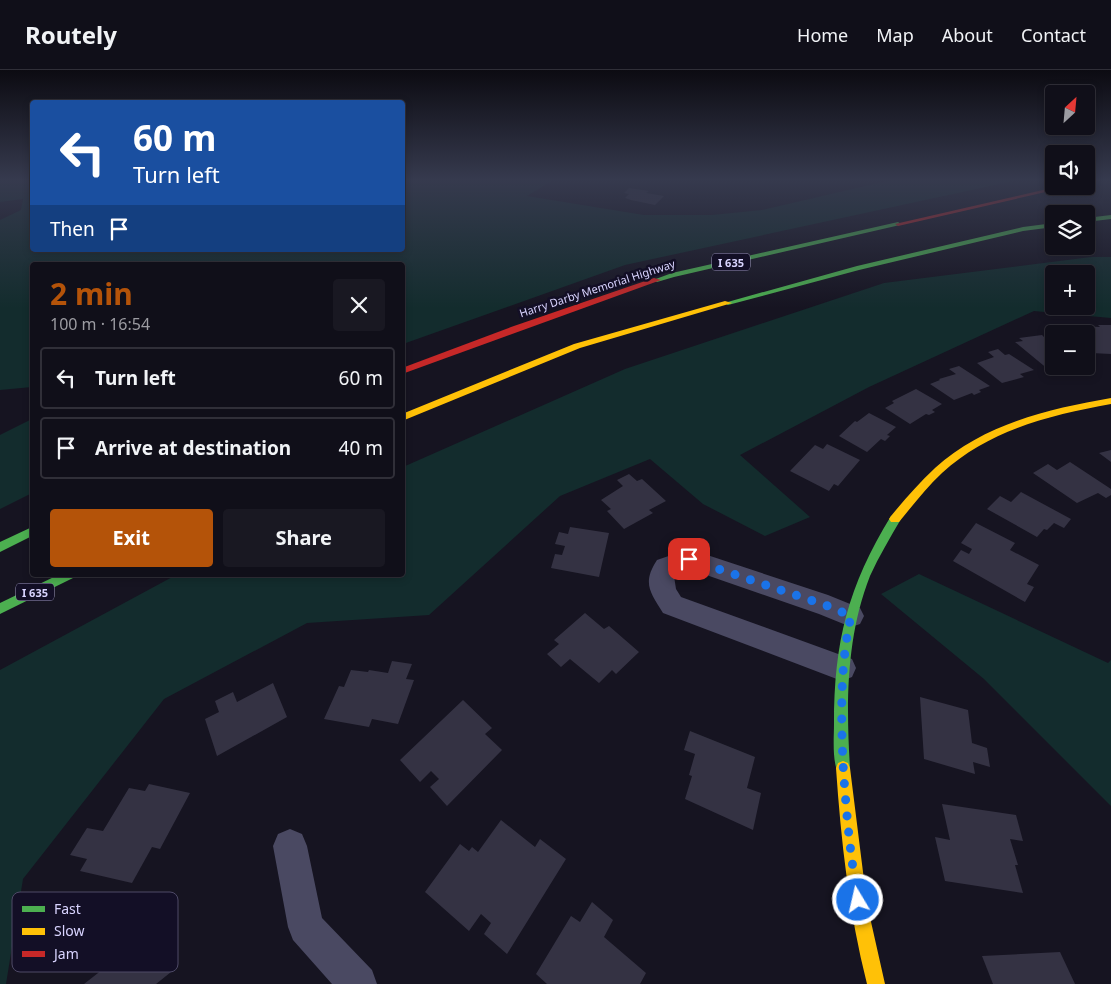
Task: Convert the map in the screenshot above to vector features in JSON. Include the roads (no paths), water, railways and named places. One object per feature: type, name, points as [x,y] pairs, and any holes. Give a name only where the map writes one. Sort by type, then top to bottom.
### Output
[{"type":"main road","name":"Harry Darby Memorial Highway","points":[[405,370],[514,328],[672,275],[906,223]]},
{"type":"main road","points":[[405,417],[577,346],[857,268],[1023,229],[1045,226]]},
{"type":"main road","points":[[956,246],[1034,239]]},
{"type":"main road","points":[[876,984],[870,966],[855,884],[845,796],[841,722],[842,668],[845,644],[851,616],[864,579],[894,517],[914,493],[937,471],[959,454],[1003,429],[1033,417],[1065,408],[1111,401]]},
{"type":"main road","points":[[0,547],[30,532]]},
{"type":"main road","name":"I 635","points":[[0,608],[65,577]]},
{"type":"street","points":[[842,668],[672,605],[663,591],[661,575],[666,567],[689,559],[828,606],[851,616]]},
{"type":"street","points":[[290,846],[306,927],[358,984]]}]
